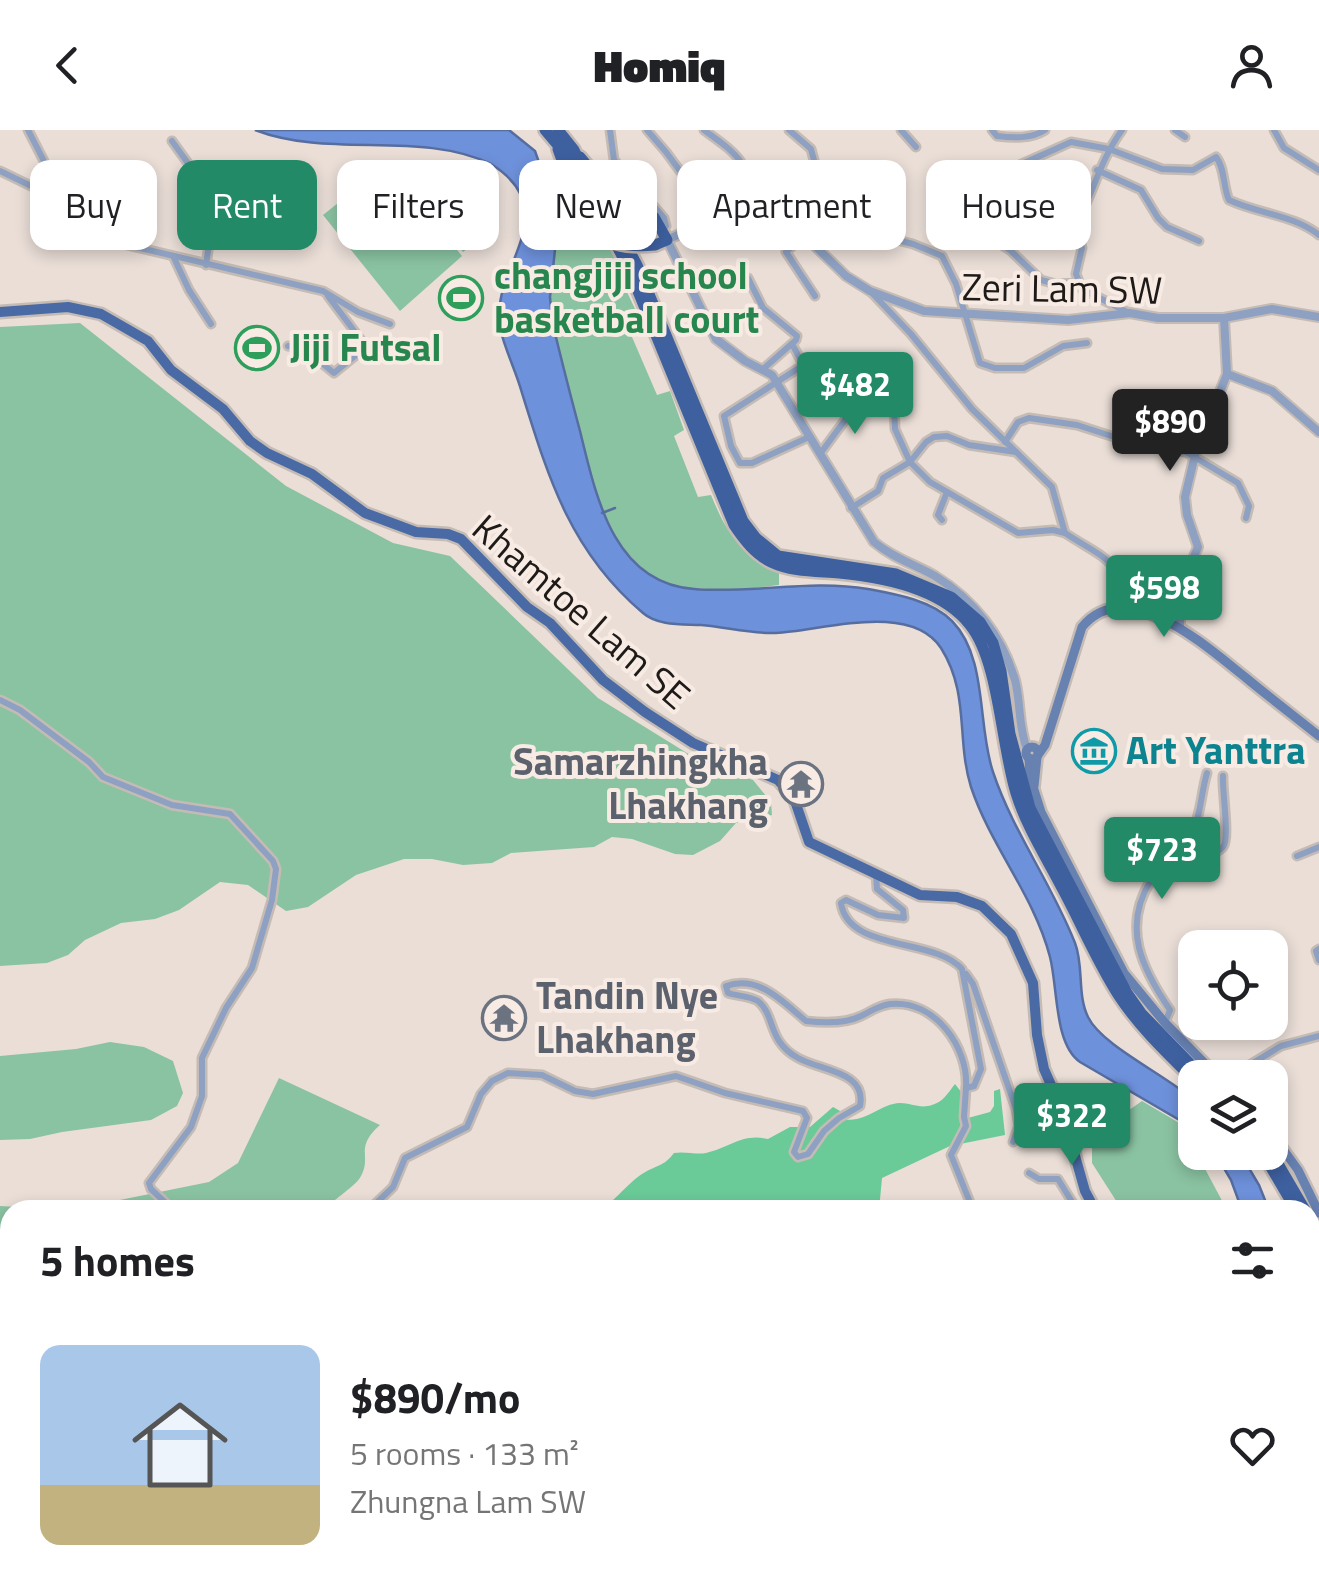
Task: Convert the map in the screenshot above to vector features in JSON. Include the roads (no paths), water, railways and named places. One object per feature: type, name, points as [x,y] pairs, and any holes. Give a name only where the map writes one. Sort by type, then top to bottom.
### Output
[{"type":"highway","points":[[544,130],[558,148],[587,224],[598,236],[623,245],[662,238],[654,217],[608,190],[558,130]]},
{"type":"highway","points":[[544,130],[573,163],[608,225],[734,525],[747,544],[776,564],[894,582],[945,604],[974,630],[1002,704]]},
{"type":"highway","points":[[574,150],[638,265],[749,530],[765,547],[786,558],[877,569],[916,581],[962,604],[980,622],[992,644],[1016,796],[1113,986],[1146,1031],[1178,1064]]},
{"type":"highway","points":[[1009,748],[1030,754],[1030,808],[1127,993],[1187,1060]]},
{"type":"highway","points":[[1273,1170],[1290,1200]]},
{"type":"highway","points":[[1282,1170],[1299,1200]]},
{"type":"main road","name":"Khamtoe Lam SE","points":[[0,312],[68,307],[101,314],[148,341],[171,370],[223,409],[266,454],[312,474],[365,513],[416,532],[462,539],[603,680],[672,732],[778,780],[794,798],[809,842],[920,896],[956,896],[982,906],[1011,934],[1033,983],[1040,1056],[1062,1110],[1090,1200]]},
{"type":"main road","points":[[1202,1060],[1124,973],[1041,812],[1030,754],[1047,738],[1082,628],[1099,612],[1128,610],[1180,626],[1319,736]]},
{"type":"main road","points":[[1288,1157],[1313,1200]]},
{"type":"street","points":[[28,130],[43,160]]},
{"type":"street","points":[[646,130],[677,167]]},
{"type":"street","points":[[704,130],[741,160]]},
{"type":"street","points":[[789,130],[811,149],[818,175],[845,192],[885,238],[942,256],[956,284],[980,363],[1024,368],[1062,346],[1087,343]]},
{"type":"street","points":[[901,130],[916,148]]},
{"type":"street","points":[[992,130],[997,136],[1010,138],[1037,135],[1045,130]]},
{"type":"street","points":[[1122,130],[1097,170],[1094,194],[1076,224],[1082,248],[1076,266],[1082,289],[1130,313]]},
{"type":"street","points":[[1176,130],[1185,136]]},
{"type":"street","points":[[1274,130],[1284,148],[1319,170]]},
{"type":"street","points":[[615,132],[614,160],[664,218],[662,238],[716,339],[777,382],[874,542],[894,558],[932,574],[959,592],[982,617],[1000,645],[1014,680],[1030,754]]},
{"type":"street","points":[[172,141],[215,202],[206,265]]},
{"type":"street","points":[[1031,160],[1071,142],[1110,149],[1162,169],[1193,170],[1216,157],[1230,200],[1261,214],[1306,225],[1319,236]]},
{"type":"street","points":[[0,170],[30,185]]},
{"type":"street","points":[[1097,170],[1141,190],[1167,227],[1198,241]]},
{"type":"street","points":[[662,238],[677,232]]},
{"type":"street","points":[[145,250],[323,291],[374,320],[390,324]]},
{"type":"street","points":[[788,250],[815,296]]},
{"type":"street","name":"Zeri Lam SW","points":[[819,250],[846,276],[870,291],[924,311],[1068,320],[1130,313],[1224,318],[1272,309],[1319,317]]},
{"type":"street","points":[[1010,250],[1041,280],[1078,283]]},
{"type":"street","points":[[173,257],[211,324]]},
{"type":"street","points":[[748,278],[763,308],[796,336],[762,370]]},
{"type":"street","points":[[870,291],[928,353],[960,396],[1052,487],[1066,533]]},
{"type":"street","points":[[288,346],[303,348],[334,372],[362,351],[364,344],[328,294]]},
{"type":"street","points":[[1180,626],[1179,574],[1192,561],[1198,547],[1185,506],[1189,474],[1228,374],[1224,318]]},
{"type":"street","points":[[792,344],[815,386]]},
{"type":"street","points":[[805,364],[724,416],[731,446],[740,462],[752,463],[809,437]]},
{"type":"street","points":[[1228,374],[1272,391],[1319,432]]},
{"type":"street","points":[[819,455],[858,401],[885,390],[894,403],[895,429],[910,462],[930,482],[1018,533],[1066,533],[1113,564],[1123,577],[1128,610]]},
{"type":"street","points":[[1006,442],[1018,422],[1030,418],[1077,425],[1134,443],[1195,455],[1238,483],[1249,506],[1246,518]]},
{"type":"street","points":[[851,508],[878,491],[883,478],[910,462],[926,442],[940,436],[1017,452]]},
{"type":"street","points":[[942,520],[938,515],[948,492]]},
{"type":"street","points":[[0,700],[20,710],[103,776],[172,805],[230,814],[264,848],[276,869],[272,900],[252,968],[226,1008],[202,1058],[202,1096],[191,1127],[149,1183],[162,1200]]},
{"type":"street","points":[[1166,1023],[1170,1010],[1146,973],[1137,934],[1147,888],[1193,831],[1207,774]]},
{"type":"street","points":[[1169,864],[1224,845],[1227,835],[1223,776]]},
{"type":"street","points":[[1297,856],[1319,846]]},
{"type":"street","points":[[876,873],[877,890],[902,910],[904,918],[864,910],[846,900],[840,904],[848,922],[898,945],[940,954],[962,969],[972,984],[1016,1109],[1019,1126],[1013,1142]]},
{"type":"street","points":[[1319,949],[1319,960]]},
{"type":"street","points":[[962,969],[981,1069],[974,1086],[966,1088]]},
{"type":"street","points":[[380,1200],[393,1187],[406,1158],[467,1126],[481,1094],[492,1081],[508,1073],[542,1076],[575,1091],[593,1094],[676,1076],[724,1093],[790,1106],[803,1111],[807,1118],[794,1152],[798,1158],[808,1154],[824,1131],[860,1106],[862,1095],[848,1077],[794,1057],[783,1048],[774,1038],[765,1009],[754,998],[728,993],[726,986],[747,982],[786,1001],[806,1021],[840,1022],[861,1017],[874,1008],[906,1004],[942,1024],[956,1042],[966,1075],[966,1126],[951,1155],[970,1200]]},
{"type":"street","points":[[1258,1060],[1281,1046],[1319,1036]]},
{"type":"street","points":[[1029,1173],[1039,1179],[1058,1180],[1071,1200]]},
{"type":"water","points":[[255,130],[509,130],[535,151],[538,160],[519,160],[519,193],[499,171],[499,160],[480,160],[435,148],[314,143]]},
{"type":"water","points":[[519,246],[519,250],[555,250],[552,321],[593,482],[613,532],[644,571],[667,583],[694,589],[824,585],[868,589],[923,603],[952,621],[963,636],[977,673],[988,754],[1001,794],[1075,943],[1088,1017],[1121,1050],[1178,1088],[1178,1119],[1080,1062],[1065,1042],[1043,934],[971,787],[956,682],[941,648],[927,634],[887,622],[767,633],[663,622],[643,613],[618,590],[580,540],[553,485],[500,328],[499,306]]},
{"type":"water","points":[[1225,1170],[1250,1170],[1265,1200],[1238,1200]]},
{"type":"waterway","points":[[602,513],[615,508]]},
{"type":"place","name":"changjiji school basketball court","points":[[461,298]]},
{"type":"place","name":"Jiji Futsal","points":[[257,348]]},
{"type":"place","name":"Art Yanttra","points":[[1094,751]]},
{"type":"place","name":"Samarzhingkha Lhakhang","points":[[801,784]]},
{"type":"place","name":"Tandin Nye Lhakhang","points":[[504,1018]]}]
